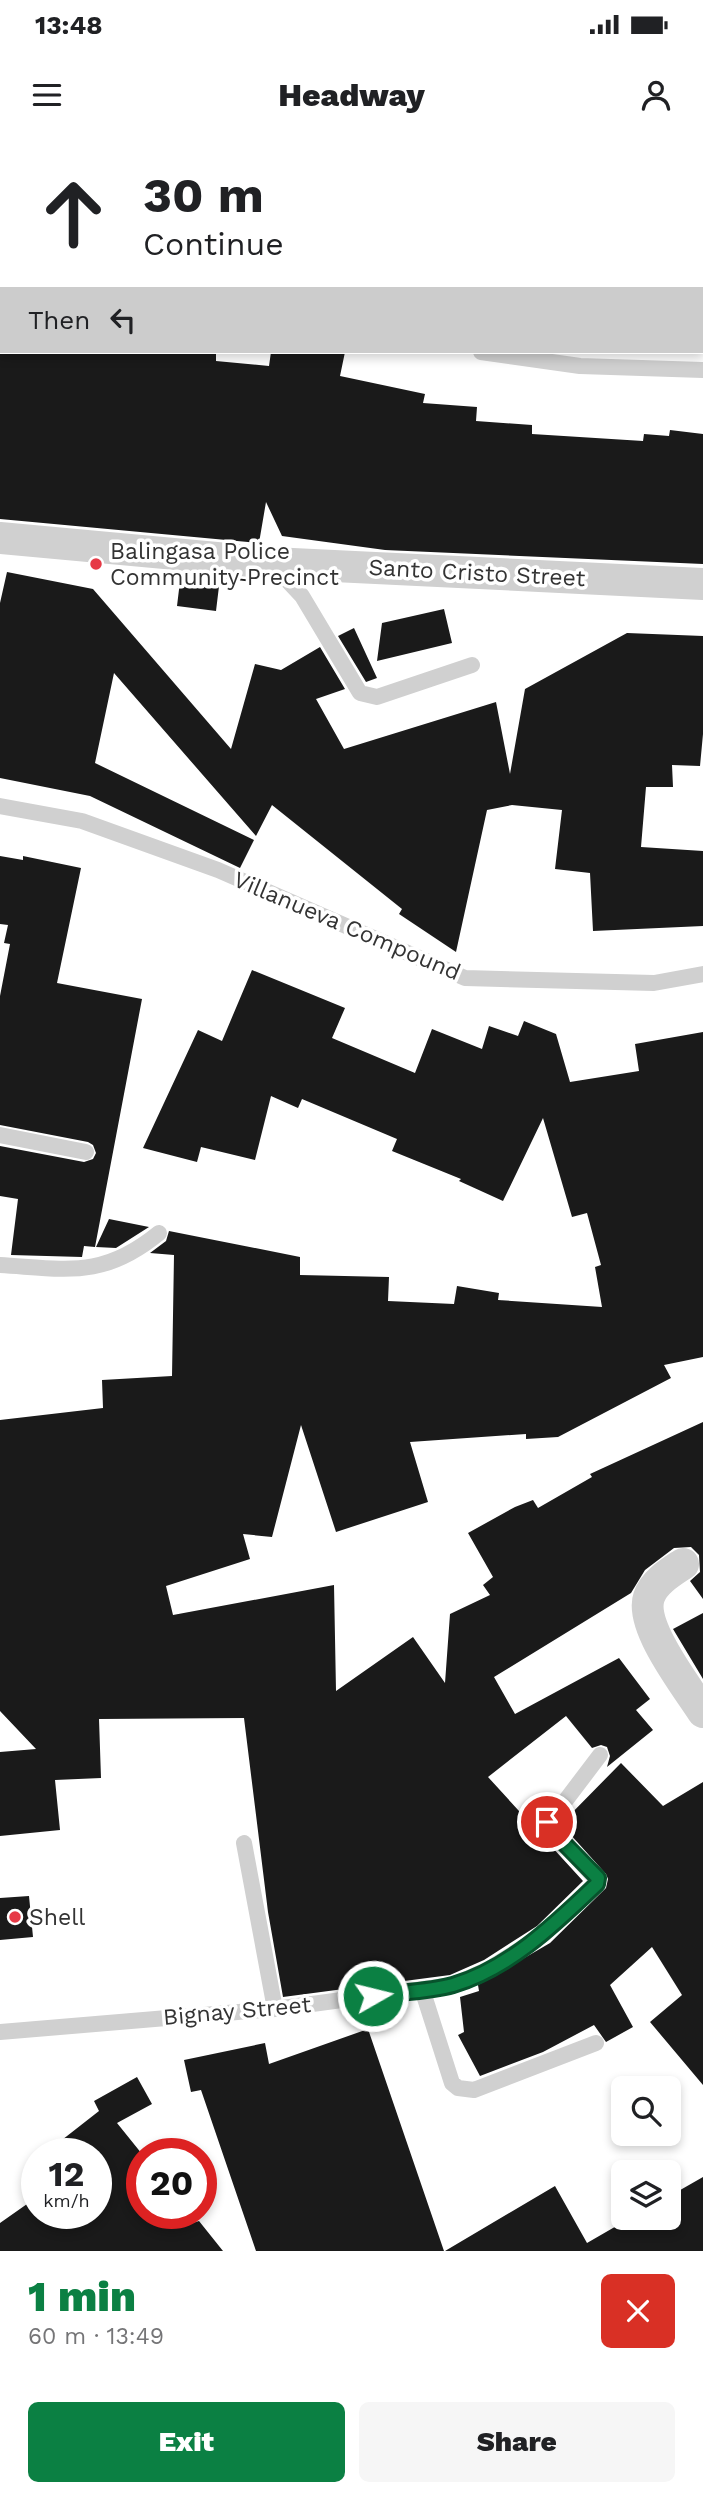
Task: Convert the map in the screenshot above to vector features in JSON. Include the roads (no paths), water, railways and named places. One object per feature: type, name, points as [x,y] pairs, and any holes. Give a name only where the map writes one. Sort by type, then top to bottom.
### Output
[{"type":"street","name":"Santo Cristo Street","points":[[0,538],[272,563],[703,584]]},
{"type":"street","points":[[683,1564],[665,1576],[649,1595],[647,1609],[653,1630],[703,1712]]},
{"type":"lane","points":[[495,354],[580,366],[702,370]]},
{"type":"lane","points":[[272,563],[302,596],[360,693],[377,698],[472,665]]},
{"type":"lane","name":"Villanueva Compound","points":[[0,806],[82,821],[218,870],[466,978],[654,983],[703,974]]},
{"type":"lane","points":[[0,1135],[86,1152]]},
{"type":"lane","points":[[0,1265],[81,1270],[103,1266],[139,1250],[159,1233]]},
{"type":"lane","name":"Bignay Street","points":[[0,2032],[275,2009],[453,1985],[489,1969],[544,1934],[598,1881],[547,1825],[600,1755]]},
{"type":"lane","points":[[244,1843],[275,2009]]},
{"type":"lane","points":[[422,1989],[452,2083],[458,2088],[474,2090],[596,2043]]},
{"type":"place","name":"Balingasa Police Community Precinct","points":[[96,564]]},
{"type":"place","name":"Shell","points":[[15,1917]]}]
